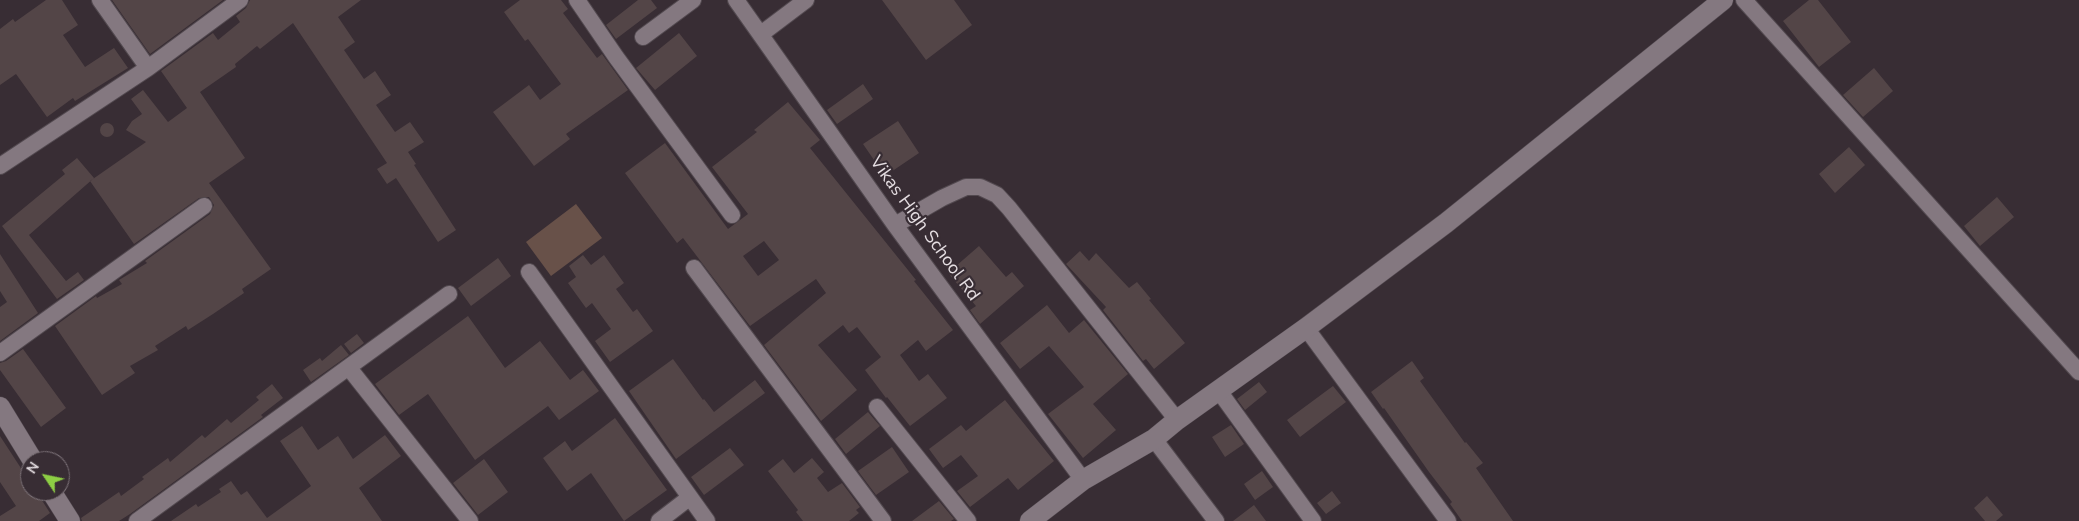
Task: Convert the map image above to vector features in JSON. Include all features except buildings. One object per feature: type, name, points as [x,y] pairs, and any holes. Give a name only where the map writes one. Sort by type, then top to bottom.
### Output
[{"type":"street","points":[[100,0],[148,68]]},
{"type":"street","points":[[0,166],[148,68],[240,0]]},
{"type":"street","points":[[577,0],[616,57],[732,215]]},
{"type":"street","points":[[643,37],[693,0]]},
{"type":"street","name":"Vikas High School Rd","points":[[736,0],[895,225],[1083,480]]},
{"type":"street","points":[[761,34],[806,0]]},
{"type":"street","points":[[1030,521],[1083,480],[1154,440],[1177,420],[1306,328],[1446,223],[1723,0]]},
{"type":"street","points":[[1744,0],[2079,372]]},
{"type":"street","points":[[895,225],[942,198],[966,187],[980,187],[997,195],[1177,420]]},
{"type":"street","points":[[0,353],[204,206]]},
{"type":"street","points":[[694,268],[883,521]]},
{"type":"street","points":[[529,272],[707,521]]},
{"type":"street","points":[[137,521],[448,294]]},
{"type":"street","points":[[1306,328],[1448,521]]},
{"type":"street","points":[[349,368],[470,521]]},
{"type":"street","points":[[1219,390],[1313,521]]},
{"type":"street","points":[[877,407],[968,521]]},
{"type":"street","points":[[0,408],[27,451]]},
{"type":"street","points":[[1154,440],[1216,521]]},
{"type":"street","points":[[659,521],[689,498]]},
{"type":"street","points":[[56,501],[63,518]]},
{"type":"shaded area","points":[[576,204],[602,238],[551,276],[526,242]]}]
